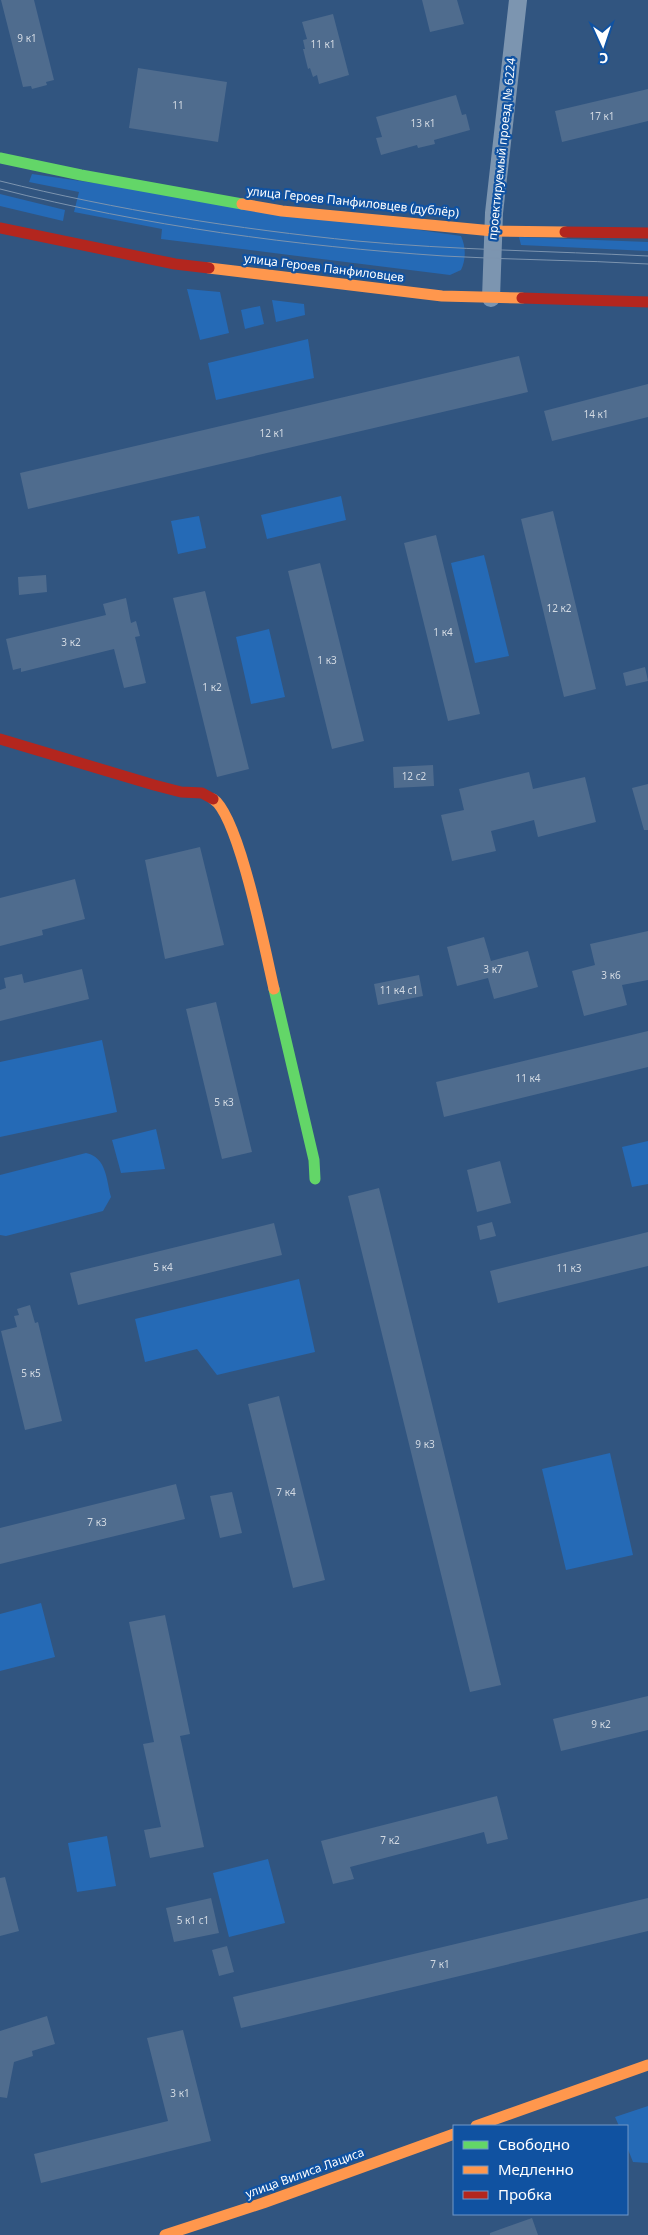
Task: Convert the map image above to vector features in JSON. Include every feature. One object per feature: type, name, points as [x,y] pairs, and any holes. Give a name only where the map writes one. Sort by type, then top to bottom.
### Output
[{"type":"street","name":"проектируемый проезд № 6224","points":[[491,298],[493,231],[518,0]]},
{"type":"street","name":"улица Героев Панфиловцев (дублёр)","points":[[0,158],[81,176],[282,211],[493,231],[648,233]]},
{"type":"street","name":"улица Героев Панфиловцев","points":[[0,228],[175,264],[404,292],[491,298],[648,302]]},
{"type":"street","points":[[0,739],[181,792],[202,793],[216,801],[225,813],[236,837],[263,943],[314,1160],[315,1179]]},
{"type":"street","points":[[479,2125],[648,2065]]},
{"type":"street","name":"улица Вилиса Лациса","points":[[165,2235],[263,2203],[453,2134]]},
{"type":"shaded area","points":[[32,174],[461,236],[465,249],[465,258],[461,270],[450,275],[161,239],[162,229],[74,212],[79,192],[29,182]]},
{"type":"shaded area","points":[[0,194],[65,210],[63,221],[0,206]]},
{"type":"shaded area","points":[[519,237],[648,242],[648,251],[521,245]]},
{"type":"shaded area","points":[[187,289],[220,292],[229,333],[200,340]]},
{"type":"shaded area","points":[[272,300],[304,304],[305,315],[276,322]]},
{"type":"shaded area","points":[[260,306],[264,324],[245,329],[241,310]]},
{"type":"shaded area","points":[[308,339],[314,378],[216,400],[208,363]]},
{"type":"shaded area","points":[[341,496],[346,520],[267,539],[261,515]]},
{"type":"shaded area","points":[[199,516],[206,548],[178,554],[171,521]]},
{"type":"shaded area","points":[[484,555],[509,656],[475,663],[451,563]]},
{"type":"shaded area","points":[[269,629],[285,697],[251,704],[236,637]]},
{"type":"shaded area","points":[[102,1040],[117,1112],[0,1137],[0,1062]]},
{"type":"shaded area","points":[[156,1129],[165,1169],[121,1173],[112,1140]]},
{"type":"shaded area","points":[[648,1141],[648,1184],[632,1187],[622,1147]]},
{"type":"shaded area","points":[[86,1153],[98,1159],[106,1176],[111,1197],[103,1211],[6,1236],[0,1235],[0,1175]]},
{"type":"shaded area","points":[[299,1279],[315,1352],[217,1375],[197,1349],[145,1362],[135,1319]]},
{"type":"shaded area","points":[[610,1453],[633,1555],[566,1570],[542,1469]]},
{"type":"shaded area","points":[[41,1603],[55,1657],[0,1671],[0,1614]]},
{"type":"shaded area","points":[[107,1836],[116,1886],[77,1892],[68,1843]]},
{"type":"shaded area","points":[[268,1859],[285,1923],[229,1937],[213,1873]]},
{"type":"shaded area","points":[[648,2106],[648,2163],[633,2162],[628,2150],[628,2125],[619,2125],[615,2117]]},
{"type":"building","points":[[1,0],[34,0],[54,80],[46,82],[47,85],[32,89],[31,86],[23,87]]},
{"type":"building","points":[[422,0],[457,0],[464,24],[430,32]]},
{"type":"building","points":[[333,14],[349,75],[319,84],[317,75],[313,77],[310,68],[308,69],[303,49],[305,49],[303,40],[307,39],[302,22]]},
{"type":"building","points":[[138,68],[227,82],[218,142],[129,128]]},
{"type":"building","points":[[648,89],[648,121],[562,142],[555,111]]},
{"type":"building","points":[[456,95],[462,115],[466,114],[470,130],[434,140],[435,144],[418,148],[417,145],[381,155],[376,138],[382,137],[376,117]]},
{"type":"building","points":[[519,356],[528,392],[28,509],[20,473]]},
{"type":"building","points":[[648,384],[648,417],[552,441],[544,411]]},
{"type":"building","points":[[553,511],[596,689],[564,697],[521,519]]},
{"type":"building","points":[[436,535],[480,714],[448,721],[404,543]]},
{"type":"building","points":[[320,563],[364,741],[332,749],[288,571]]},
{"type":"building","points":[[46,575],[47,592],[19,595],[18,577]]},
{"type":"building","points":[[205,591],[249,769],[217,777],[173,598]]},
{"type":"building","points":[[126,598],[131,623],[136,621],[140,636],[135,637],[146,683],[124,688],[114,649],[21,672],[21,668],[13,670],[6,639],[106,615],[103,604]]},
{"type":"building","points":[[645,667],[648,681],[626,686],[623,673]]},
{"type":"building","points":[[433,765],[434,786],[394,788],[393,767]]},
{"type":"building","points":[[529,772],[533,789],[585,777],[596,822],[538,837],[534,820],[491,831],[496,851],[452,861],[441,815],[464,810],[459,789]]},
{"type":"building","points":[[648,784],[648,830],[644,830],[632,788]]},
{"type":"building","points":[[200,847],[224,945],[165,959],[145,860]]},
{"type":"building","points":[[75,879],[85,919],[42,930],[43,935],[0,946],[0,898]]},
{"type":"building","points":[[648,931],[648,980],[622,985],[627,1005],[584,1016],[572,971],[595,965],[590,944]]},
{"type":"building","points":[[484,937],[491,961],[528,951],[538,987],[494,999],[488,978],[457,986],[447,947]]},
{"type":"building","points":[[82,969],[89,999],[0,1021],[0,990],[6,988],[4,978],[22,974],[24,983]]},
{"type":"building","points":[[419,975],[423,996],[378,1005],[374,984]]},
{"type":"building","points":[[216,1002],[252,1152],[222,1159],[186,1009]]},
{"type":"building","points":[[648,1031],[648,1067],[444,1117],[436,1082]]},
{"type":"building","points":[[500,1161],[511,1203],[477,1212],[467,1170]]},
{"type":"building","points":[[379,1188],[501,1685],[470,1692],[348,1196]]},
{"type":"building","points":[[492,1222],[496,1236],[480,1240],[477,1226]]},
{"type":"building","points":[[274,1223],[282,1255],[78,1305],[70,1273]]},
{"type":"building","points":[[648,1232],[648,1266],[498,1303],[490,1271]]},
{"type":"building","points":[[30,1305],[35,1323],[38,1322],[62,1421],[25,1430],[1,1331],[17,1327],[14,1316],[19,1315],[17,1309]]},
{"type":"building","points":[[279,1396],[325,1580],[293,1588],[248,1404]]},
{"type":"building","points":[[176,1484],[185,1519],[0,1564],[0,1528]]},
{"type":"building","points":[[232,1492],[242,1533],[220,1538],[210,1496]]},
{"type":"building","points":[[165,1615],[190,1734],[180,1736],[204,1847],[150,1858],[144,1830],[161,1827],[143,1744],[154,1742],[129,1622]]},
{"type":"building","points":[[648,1696],[648,1730],[561,1751],[553,1719]]},
{"type":"building","points":[[497,1796],[508,1839],[487,1844],[484,1832],[350,1867],[354,1879],[333,1884],[321,1841]]},
{"type":"building","points":[[5,1877],[19,1931],[0,1936],[0,1878]]},
{"type":"building","points":[[211,1898],[219,1933],[174,1942],[166,1908]]},
{"type":"building","points":[[648,1898],[648,1931],[241,2028],[233,1997]]},
{"type":"building","points":[[227,1946],[234,1972],[219,1976],[212,1950]]},
{"type":"building","points":[[47,2016],[55,2044],[32,2051],[33,2056],[14,2062],[7,2098],[0,2097],[0,2031]]},
{"type":"building","points":[[183,2030],[211,2141],[41,2183],[34,2154],[168,2121],[147,2038]]},
{"type":"building","points":[[532,2218],[538,2235],[490,2235],[490,2233]]},
{"type":"tram line","points":[[0,181],[133,210],[312,236],[430,246],[648,256]]},
{"type":"tram line","points":[[0,189],[110,214],[165,224],[332,247],[444,256],[648,264]]},
{"type":"traffic: fast","points":[[0,158],[81,175],[242,204]]},
{"type":"traffic: fast","points":[[274,989],[314,1160],[315,1179]]},
{"type":"traffic: slow","points":[[242,204],[282,211],[493,231],[565,232]]},
{"type":"traffic: slow","points":[[209,268],[442,296],[522,298]]},
{"type":"traffic: slow","points":[[213,799],[223,810],[242,857],[274,989]]},
{"type":"traffic: slow","points":[[479,2125],[648,2065]]},
{"type":"traffic: slow","points":[[165,2235],[263,2203],[453,2134]]},
{"type":"traffic: jam","points":[[0,228],[175,264],[209,268]]},
{"type":"traffic: jam","points":[[565,232],[648,233]]},
{"type":"traffic: jam","points":[[522,298],[648,302]]},
{"type":"traffic: jam","points":[[0,739],[154,785],[181,792],[202,793],[213,799]]}]
